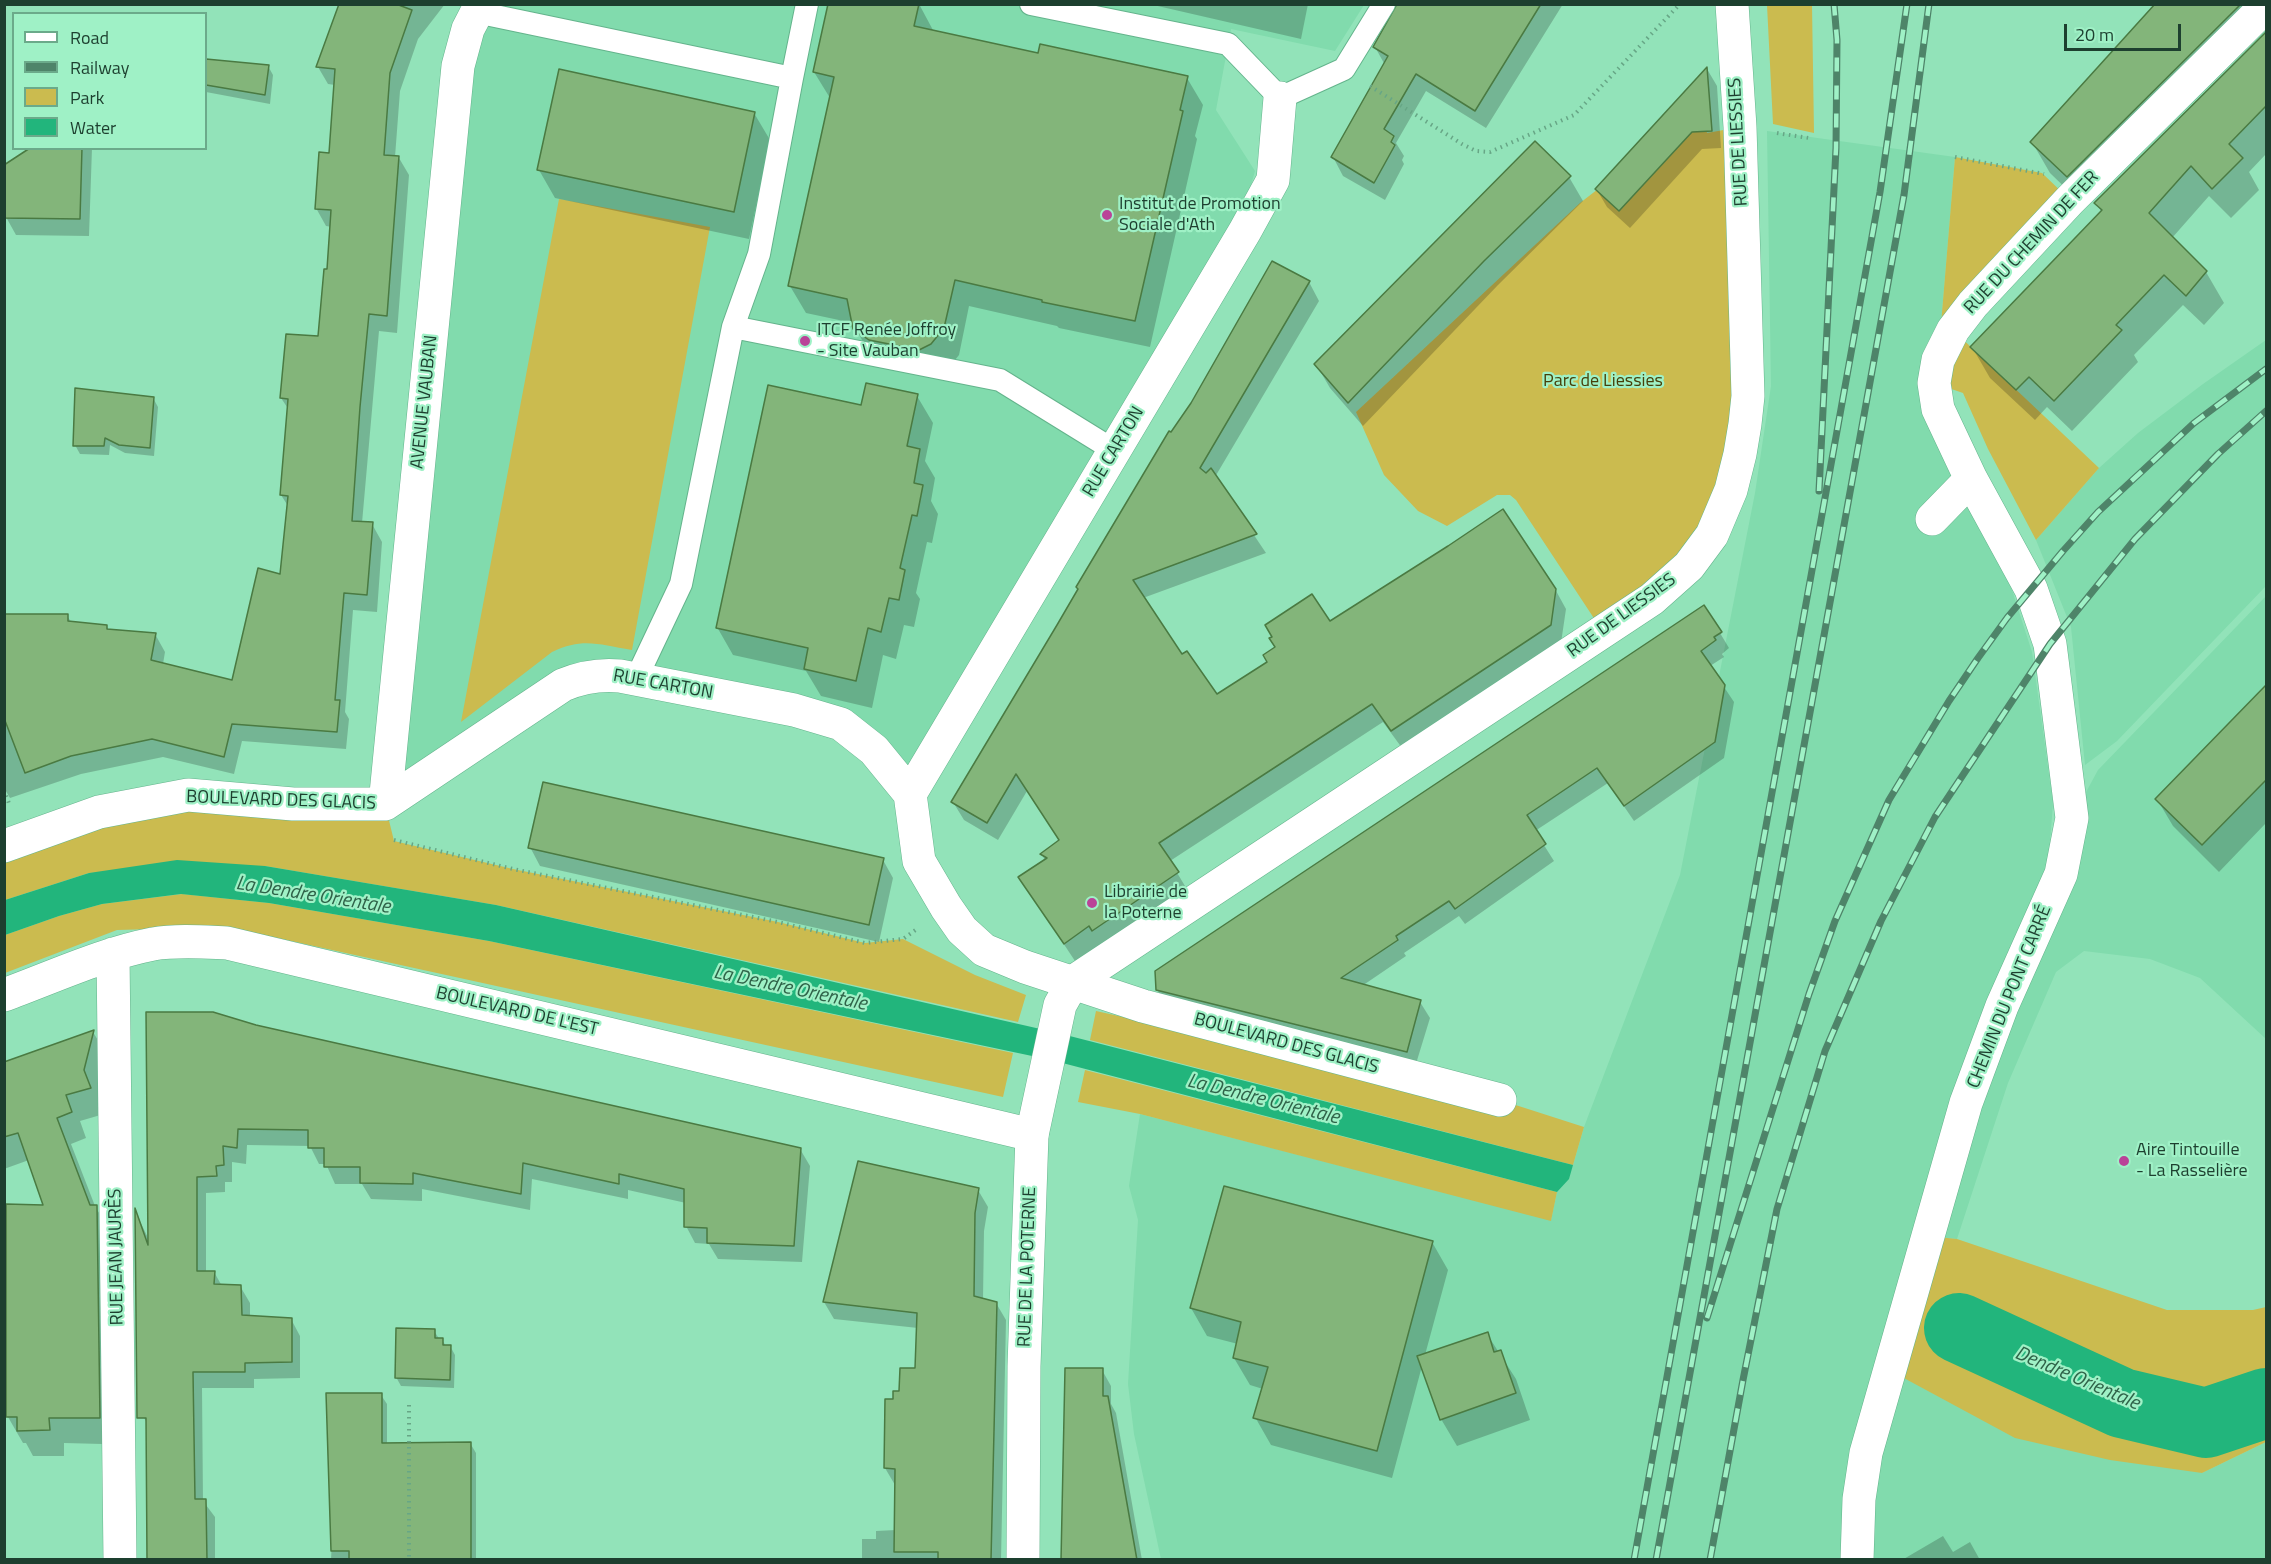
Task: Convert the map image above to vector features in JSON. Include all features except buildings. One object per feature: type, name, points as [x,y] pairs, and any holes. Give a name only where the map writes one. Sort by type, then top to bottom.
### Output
[{"type":"street","name":"RUE DE LIESSIES","points":[[1073,982],[1652,599],[1689,566],[1712,535],[1731,490],[1749,396],[1740,126],[1732,4]]},
{"type":"street","name":"RUE DU CHEMIN DE FER","points":[[1971,479],[1938,409],[1934,383],[1938,360],[1953,330],[1973,304],[2070,200],[2266,6]]},
{"type":"street","name":"AVENUE VAUBAN","points":[[385,804],[458,66],[468,29],[478,8]]},
{"type":"street","name":"RUE CARTON","points":[[385,804],[562,685],[581,677],[602,675],[636,679],[794,710],[841,724],[874,750],[910,794],[1273,180],[1280,98]]},
{"type":"street","points":[[1932,519],[1971,479]]},
{"type":"street","name":"CHEMIN DU PONT CARRÉ","points":[[1857,1560],[1859,1499],[1866,1453],[1960,1125],[2002,1006],[2061,874],[2072,818],[2050,644],[2031,589],[1971,479]]},
{"type":"street","points":[[910,794],[919,861],[962,930],[984,950],[1025,967],[1073,982]]},
{"type":"street","name":"BOULEVARD DES GLACIS","points":[[4,846],[99,812],[188,795],[293,804],[385,804]]},
{"type":"street","name":"BOULEVARD DE L'EST","points":[[4,995],[113,954],[155,944],[227,943],[1032,1135]]},
{"type":"street","name":"RUE JEAN JAURÈS","points":[[113,954],[120,1560]]},
{"type":"street","name":"RUE DE LA POTERNE","points":[[1023,1560],[1024,1366],[1032,1135],[1060,1005],[1073,982]]},
{"type":"street","name":"BOULEVARD DES GLACIS","points":[[1073,982],[1143,1006],[1500,1100]]},
{"type":"lane","points":[[636,679],[681,584],[733,327],[759,254],[807,4]]},
{"type":"lane","points":[[1031,4],[1228,44],[1280,98],[1344,69],[1384,4]]},
{"type":"lane","points":[[478,8],[792,78]]},
{"type":"lane","points":[[733,327],[1000,380],[1114,451]]},
{"type":"path","points":[[1344,69],[1462,144],[1476,151],[1490,152],[1574,115],[1680,4]]},
{"type":"path","points":[[1955,157],[2042,172],[2070,200]]},
{"type":"path","points":[[385,804],[394,841],[513,868],[778,922],[865,943],[903,939],[946,907]]},
{"type":"path","points":[[409,1405],[409,1560]]},
{"type":"shaded area","name":"ITCF Renée Joffroy - Site Vauban","points":[[481,5],[1364,5],[1335,51],[1231,29],[1216,110],[1255,171],[1239,228],[910,794],[841,724],[601,675],[385,804]]},
{"type":"shaded area","points":[[1767,131],[1955,157],[1938,360],[2032,652],[2053,803],[2045,908],[2072,818],[2098,770],[2266,596],[2266,1039],[2200,978],[2150,959],[2084,951],[2056,972],[2008,1083],[1957,1239],[1928,1236],[2202,1473],[2266,1442],[2266,1559],[1161,1559],[1134,1434],[1128,1384],[1138,1220],[1129,1186],[1140,1114],[1551,1220],[1557,1192],[1573,1165],[1584,1127],[1680,875],[1755,493],[1771,386]]},
{"type":"shaded area","points":[[2266,340],[2266,586],[2117,741],[2085,765],[2071,627],[2036,540],[2099,468],[2138,433]]},
{"type":"green space","points":[[1767,5],[1812,5],[1814,133],[1773,124]]},
{"type":"green space","name":"Parc de Liessies","points":[[1705,106],[1707,133],[1740,127],[1748,396],[1712,535],[1603,632],[1516,500],[1510,495],[1497,495],[1447,526],[1418,511],[1384,475],[1356,412],[1580,203]]},
{"type":"green space","points":[[1955,157],[2042,173],[2070,200],[1953,330],[2099,468],[2036,540],[1988,449],[1963,393],[1934,383],[1938,360]]},
{"type":"green space","points":[[559,199],[710,227],[632,650],[592,643],[563,647],[552,652],[461,722]]},
{"type":"green space","points":[[385,804],[394,841],[513,869],[778,922],[865,943],[903,939],[975,975],[1026,995],[1018,1022],[496,905],[265,866],[89,873],[5,900],[5,846],[99,812]]},
{"type":"green space","points":[[182,894],[269,903],[489,941],[1013,1053],[1003,1097],[227,927],[117,930],[5,973],[5,935],[102,904]]},
{"type":"green space","points":[[1096,1011],[1500,1100],[1584,1127],[1573,1165],[1090,1040]]},
{"type":"green space","points":[[1085,1070],[1557,1192],[1551,1221],[1140,1114],[1078,1102]]},
{"type":"green space","points":[[1928,1236],[1957,1239],[2167,1310],[2253,1310],[2266,1307],[2266,1442],[2202,1473],[2110,1460],[2015,1438],[1889,1370]]},
{"type":"water","name":"La Dendre Orientale","points":[[177,860],[265,866],[496,905],[1058,1033],[1573,1165],[1569,1179],[1557,1192],[1051,1060],[489,941],[269,903],[181,894],[102,904],[5,935],[5,900],[89,873]]},
{"type":"waterway","name":"Dendre Orientale","points":[[1959,1328],[2122,1403],[2206,1423],[2266,1403]]},
{"type":"railway","points":[[1819,491],[1836,148],[1837,40],[1834,4]]},
{"type":"railway","points":[[1634,1560],[1880,192],[1907,4]]},
{"type":"railway","points":[[1656,1560],[1904,195],[1929,4]]},
{"type":"railway","points":[[1707,1318],[1809,994],[1835,921],[1889,800],[1978,658],[2007,618],[2063,551],[2098,512],[2194,423],[2266,369]]},
{"type":"railway","points":[[1710,1560],[1777,1209],[1825,1051],[1881,921],[1935,817],[2050,644],[2135,539],[2218,454],[2266,411]]},
{"type":"place","name":"Institut de Promotion Sociale d'Ath","points":[[1107,215]]},
{"type":"place","name":"ITCF Renée Joffroy - Site Vauban","points":[[805,341]]},
{"type":"place","name":"Librairie de la Poterne","points":[[1092,903]]},
{"type":"place","name":"Aire Tintouille - La Rasselière","points":[[2124,1161]]}]
